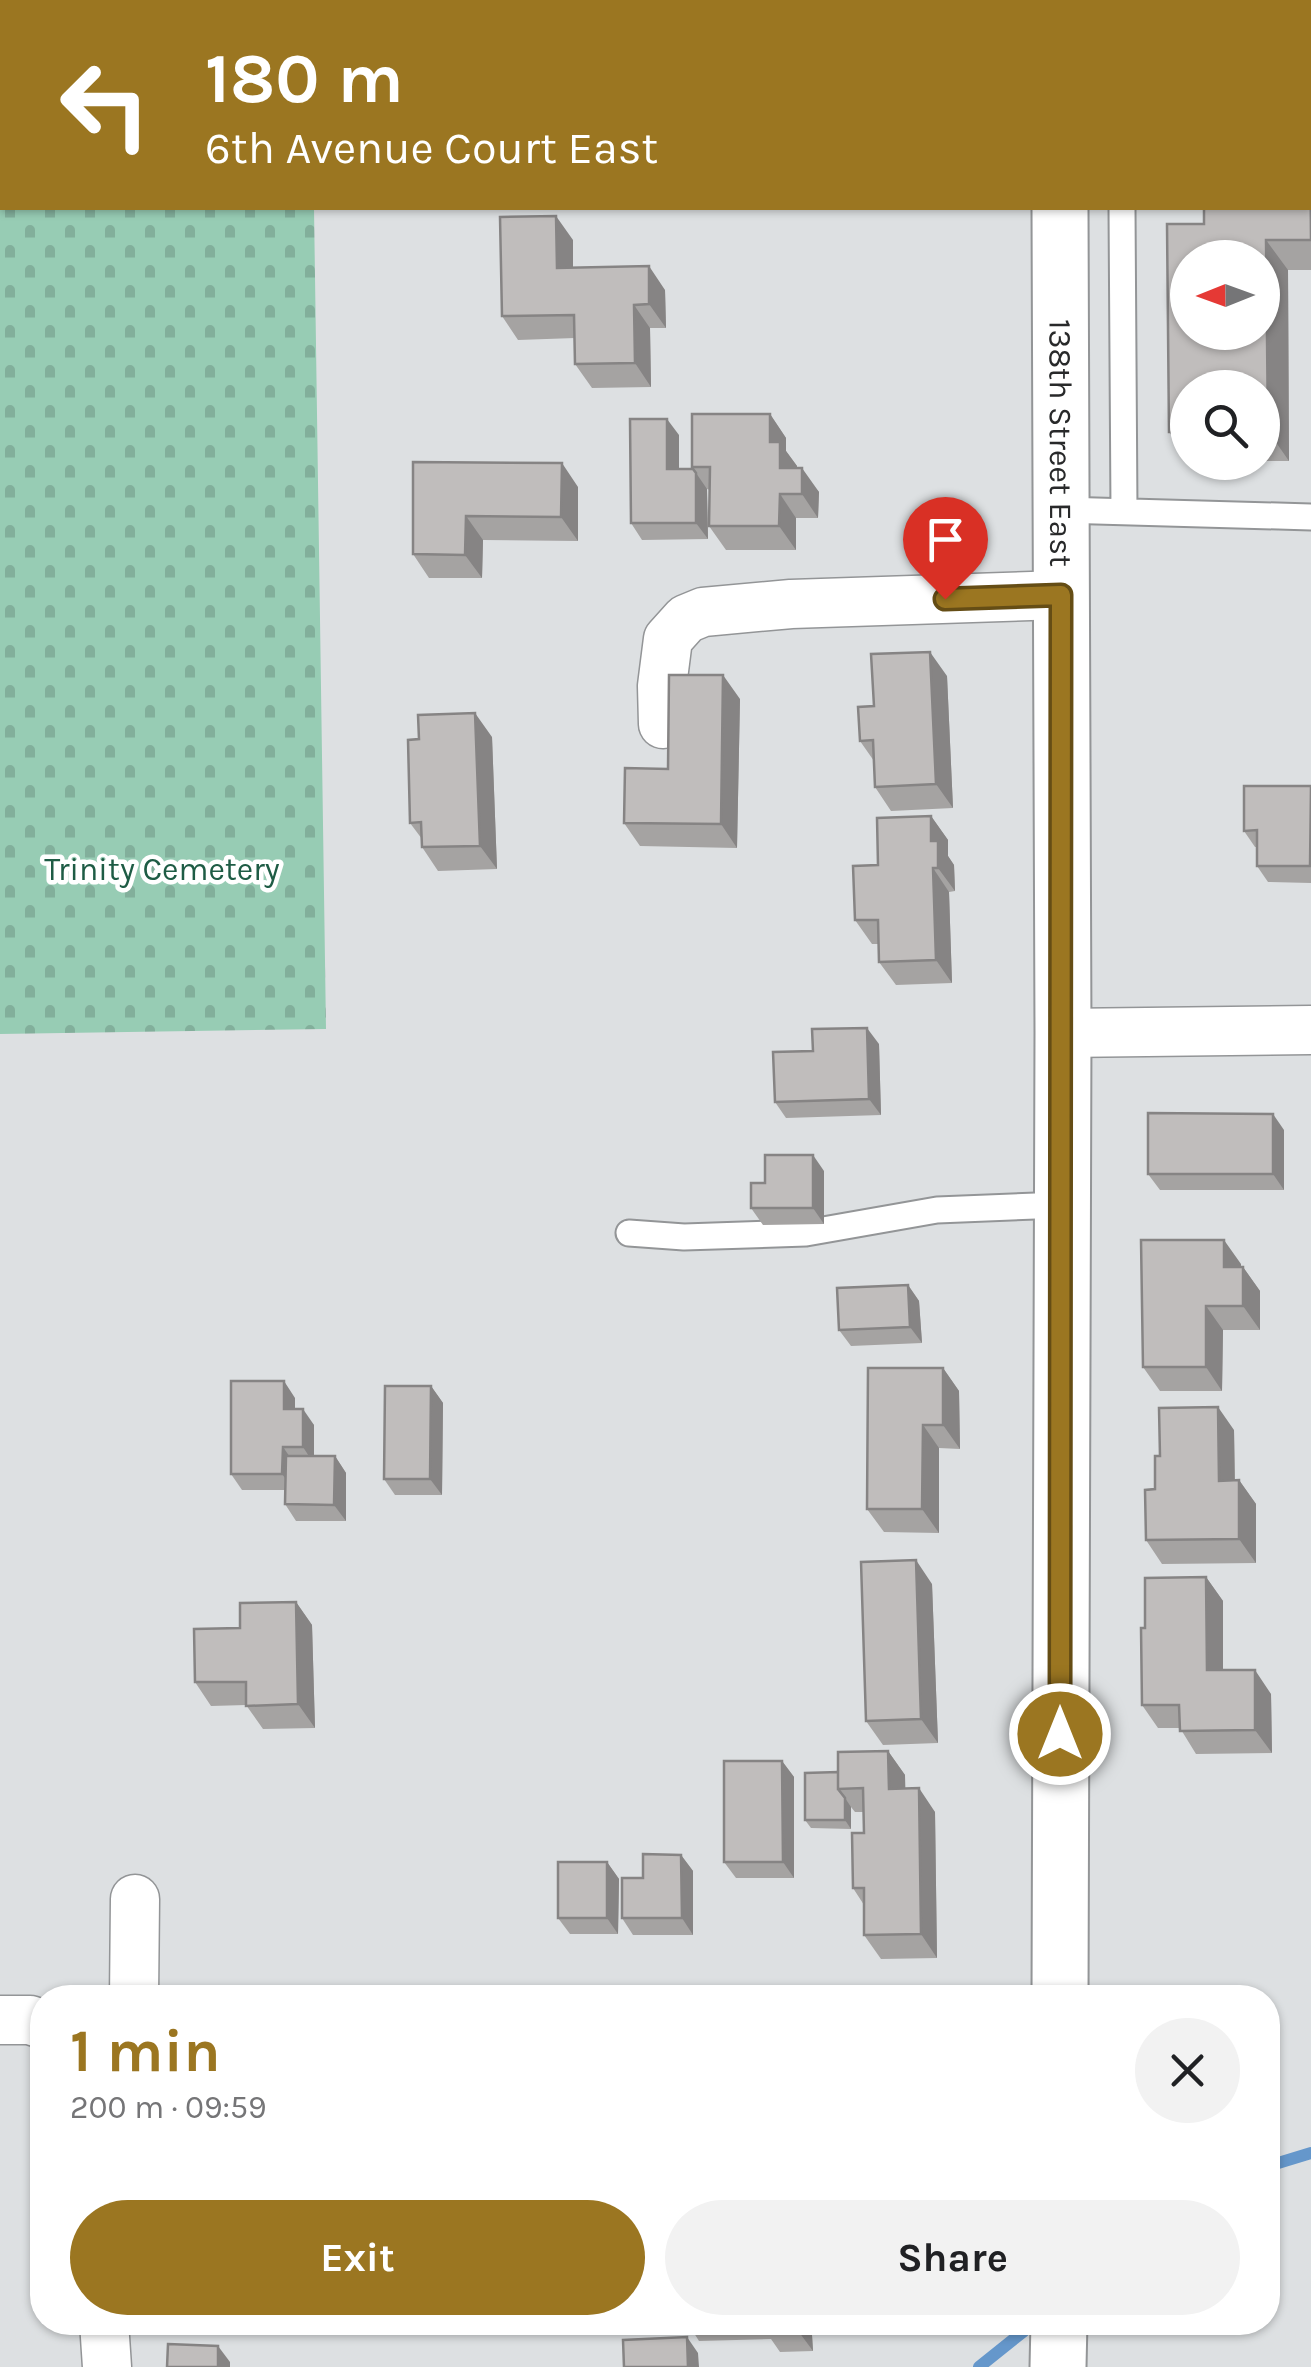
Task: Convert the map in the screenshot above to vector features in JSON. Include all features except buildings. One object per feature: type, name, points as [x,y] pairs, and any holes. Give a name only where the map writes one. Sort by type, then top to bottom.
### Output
[{"type":"street","name":"138th Street East","points":[[1060,210],[1060,1985]]},
{"type":"street","points":[[663,724],[668,639],[686,619],[703,612],[791,604],[1061,595]]},
{"type":"street","points":[[1063,1033],[1311,1030]]},
{"type":"street","points":[[134,1985],[135,1899]]},
{"type":"street","points":[[0,2020],[30,2020]]},
{"type":"street","points":[[105,2335],[107,2367]]},
{"type":"street","points":[[1058,2367],[1059,2335]]},
{"type":"lane","points":[[1122,210],[1124,511]]},
{"type":"lane","points":[[1061,510],[1311,517]]},
{"type":"lane","points":[[629,1233],[714,1237],[806,1233],[937,1210],[1062,1205]]},
{"type":"green space","name":"Trinity Cemetery","points":[[0,210],[314,210],[326,1029],[0,1034]]},
{"type":"waterway","points":[[1280,2162],[1311,2153]]},
{"type":"waterway","points":[[979,2367],[1019,2335]]},
{"type":"route","points":[[945,599],[1061,595],[1060,1734]]}]
